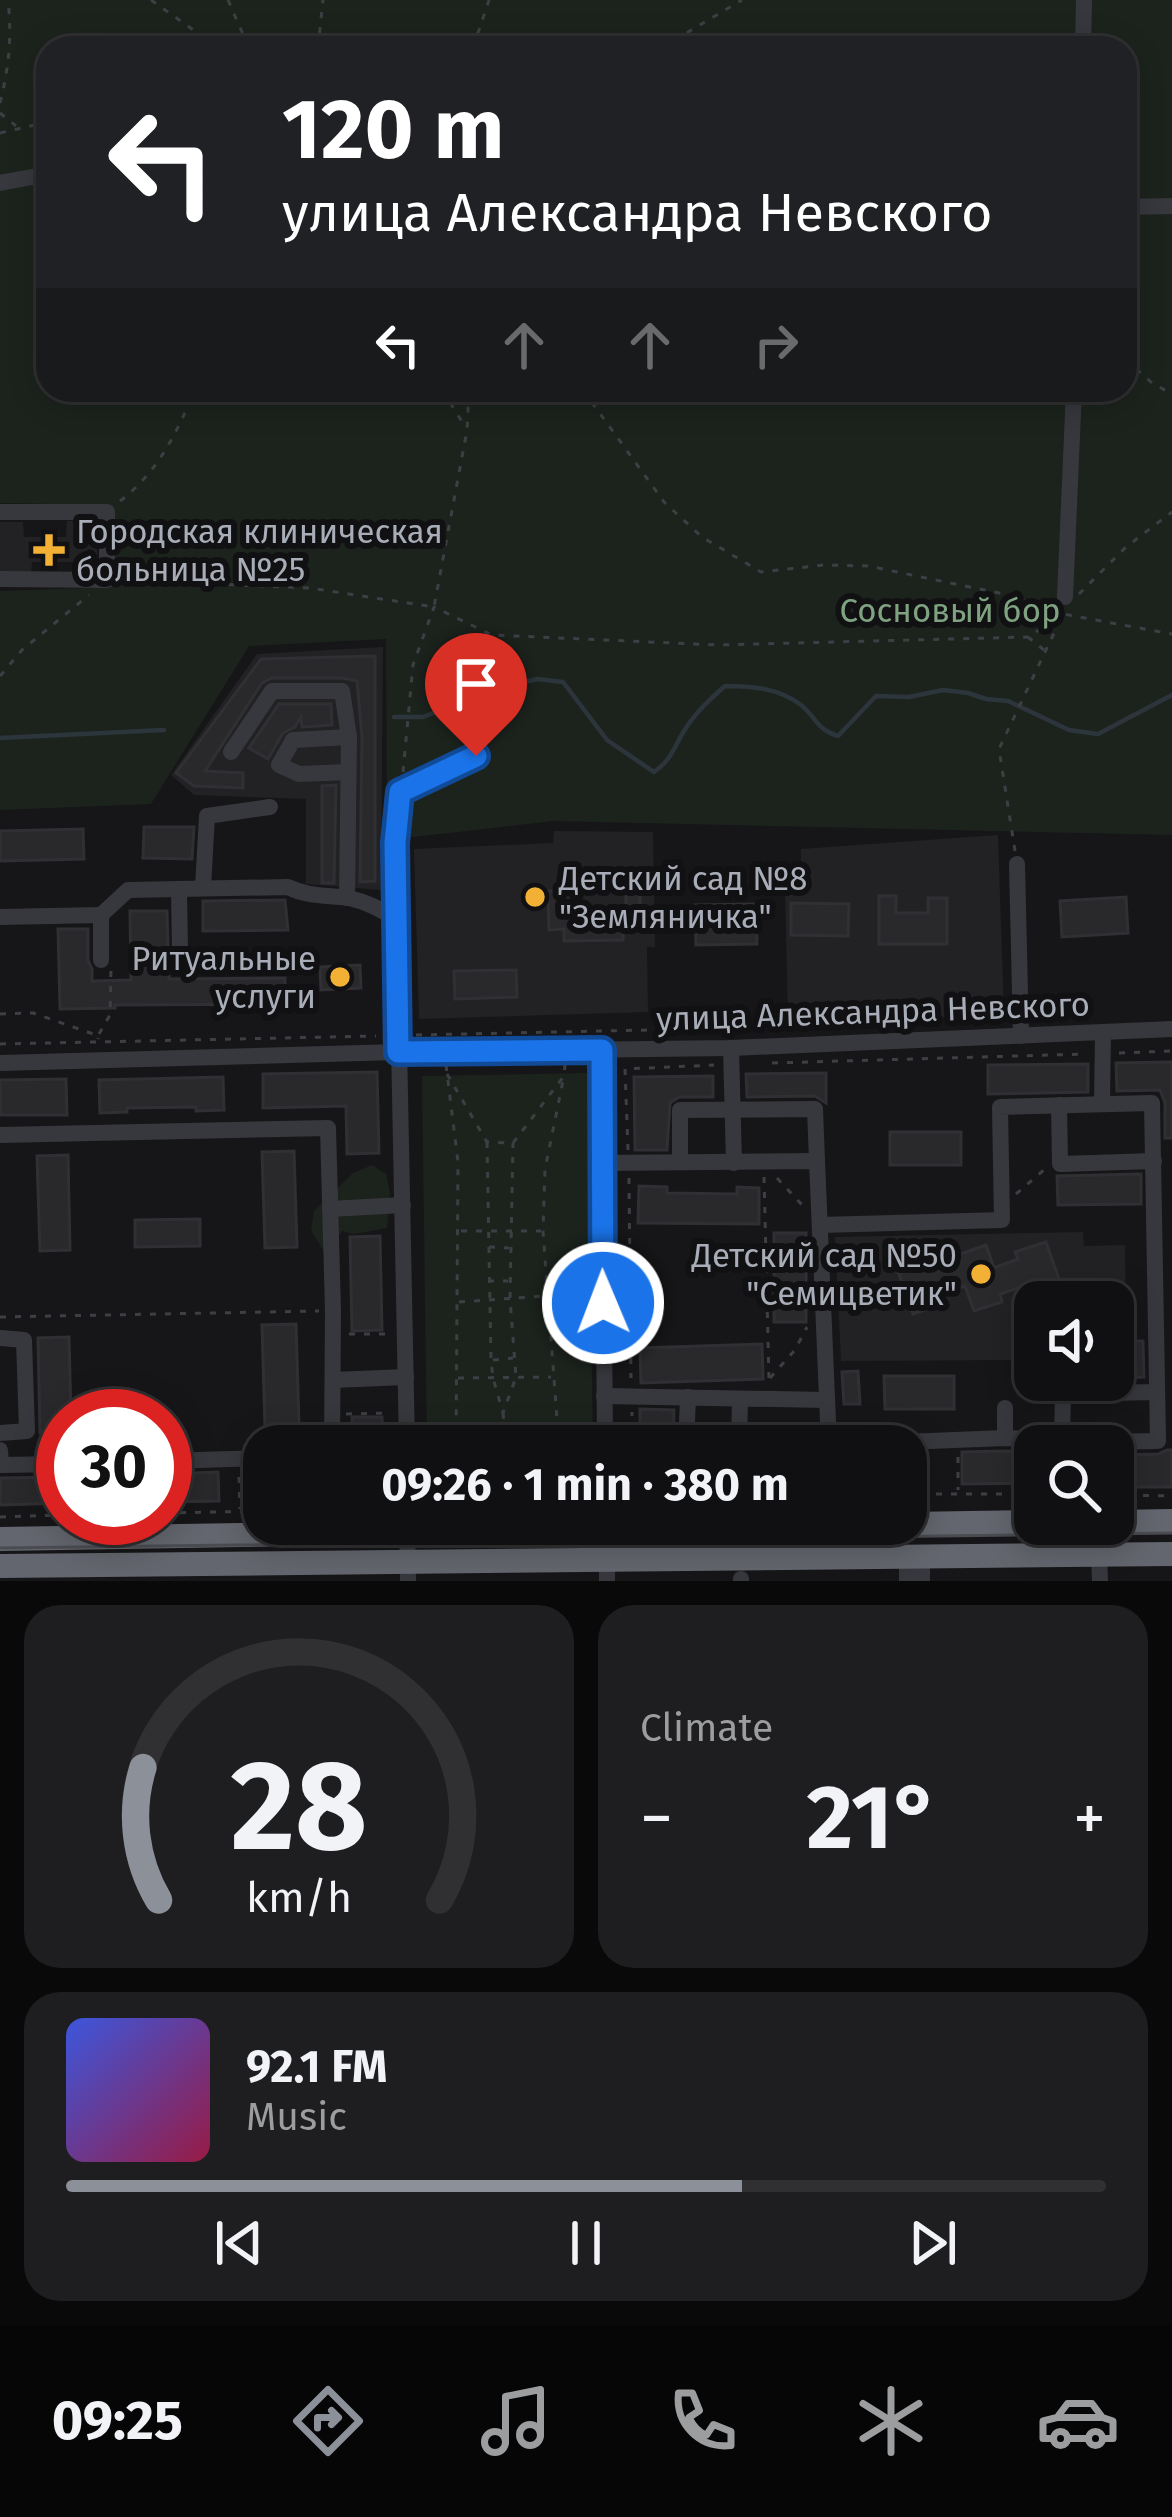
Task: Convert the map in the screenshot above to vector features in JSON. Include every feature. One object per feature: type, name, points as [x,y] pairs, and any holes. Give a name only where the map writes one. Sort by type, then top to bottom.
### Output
[{"type":"highway","points":[[1134,1522],[1172,1521]]},
{"type":"highway","points":[[927,1524],[1014,1522]]},
{"type":"highway","points":[[0,1539],[243,1532]]},
{"type":"highway","points":[[0,1566],[407,1571],[915,1568],[1172,1554]]},
{"type":"street","points":[[1083,36],[1084,0]]},
{"type":"street","points":[[0,183],[36,176]]},
{"type":"street","points":[[1137,207],[1172,206]]},
{"type":"street","points":[[1066,606],[1074,402]]},
{"type":"street","points":[[0,512],[107,512],[107,580],[0,579]]},
{"type":"street","points":[[231,752],[272,691],[342,691],[349,737],[347,898]]},
{"type":"street","points":[[348,772],[299,774],[279,765],[293,740],[349,737]]},
{"type":"street","points":[[407,1425],[395,919],[400,792],[476,756]]},
{"type":"street","points":[[203,887],[207,816],[270,807]]},
{"type":"street","points":[[1017,864],[1021,1036]]},
{"type":"street","points":[[0,917],[101,916],[128,890],[288,887],[302,894],[372,904],[395,919]]},
{"type":"street","points":[[178,890],[180,952]]},
{"type":"street","points":[[101,916],[101,960]]},
{"type":"street","name":"улица Александра Невского","points":[[0,1063],[398,1044],[446,1052],[602,1050],[732,1056],[1172,1029]]},
{"type":"street","points":[[1102,1032],[1102,1104]]},
{"type":"street","points":[[602,1050],[605,1425]]},
{"type":"street","points":[[732,1056],[734,1162]]},
{"type":"street","points":[[820,1225],[1002,1220],[1000,1107],[1152,1103],[1158,1441],[1134,1442]]},
{"type":"street","points":[[1059,1105],[1060,1164],[1154,1160]]},
{"type":"street","points":[[680,1162],[680,1110],[815,1109],[828,1425]]},
{"type":"street","points":[[0,1135],[328,1128],[332,1425]]},
{"type":"street","points":[[602,1163],[818,1161]]},
{"type":"street","points":[[329,1209],[403,1205]]},
{"type":"street","points":[[0,1338],[24,1340],[27,1431],[0,1433]]},
{"type":"street","points":[[333,1380],[406,1378]]},
{"type":"street","points":[[1062,1425],[1063,1394],[1157,1392]]},
{"type":"street","points":[[604,1396],[826,1400]]},
{"type":"street","points":[[687,1425],[688,1397]]},
{"type":"street","points":[[739,1425],[740,1399]]},
{"type":"street","points":[[1005,1408],[1005,1438]]},
{"type":"street","points":[[927,1440],[1014,1438]]},
{"type":"street","points":[[0,1450],[1,1465],[36,1464]]},
{"type":"street","points":[[192,1460],[243,1459]]},
{"type":"street","points":[[1099,1555],[1100,1581]]},
{"type":"path","points":[[0,103],[12,37],[8,0]]},
{"type":"path","points":[[152,0],[202,36]]},
{"type":"path","points":[[228,0],[244,36]]},
{"type":"path","points":[[319,36],[322,0]]},
{"type":"path","points":[[476,36],[489,0]]},
{"type":"path","points":[[681,36],[742,0]]},
{"type":"path","points":[[0,113],[17,127]]},
{"type":"path","points":[[0,133],[36,124]]},
{"type":"path","points":[[1137,369],[1172,394]]},
{"type":"path","points":[[107,512],[160,463],[189,402]]},
{"type":"path","points":[[450,402],[467,430]]},
{"type":"path","points":[[404,763],[413,665],[434,607],[468,402]]},
{"type":"path","points":[[592,402],[664,502],[702,537],[761,572],[868,566],[1066,606],[1172,634]]},
{"type":"path","points":[[0,676],[22,650],[107,580],[310,589],[434,607],[492,635],[718,645],[1028,637],[1126,547],[1172,512]]},
{"type":"path","points":[[1017,864],[999,749],[1066,606]]},
{"type":"path","points":[[1028,637],[1044,650]]},
{"type":"path","points":[[98,1039],[110,1016],[111,998],[112,969],[101,960]]},
{"type":"path","points":[[0,1014],[33,1013],[98,1039]]},
{"type":"path","points":[[0,1044],[98,1039],[398,1044],[880,1025]]},
{"type":"path","points":[[557,1425],[543,1231],[545,1169],[565,1050]]},
{"type":"path","points":[[446,1052],[458,1162],[456,1425]]},
{"type":"path","points":[[631,1376],[626,1069],[732,1056],[1172,1052]]},
{"type":"path","points":[[446,1072],[487,1142],[491,1360],[504,1425]]},
{"type":"path","points":[[503,1413],[516,1377],[510,1299],[513,1143],[564,1076]]},
{"type":"path","points":[[487,1142],[513,1143]]},
{"type":"path","points":[[1003,1206],[1060,1156]]},
{"type":"path","points":[[764,1163],[820,1225]]},
{"type":"path","points":[[764,1163],[769,1379],[795,1350],[810,1322]]},
{"type":"path","points":[[458,1231],[543,1231]]},
{"type":"path","points":[[488,1247],[511,1248]]},
{"type":"path","points":[[488,1281],[510,1281]]},
{"type":"path","points":[[457,1302],[548,1296]]},
{"type":"path","points":[[0,1317],[333,1311]]},
{"type":"path","points":[[333,1335],[389,1334]]},
{"type":"path","points":[[491,1360],[514,1358]]},
{"type":"path","points":[[457,1378],[554,1377]]},
{"type":"path","points":[[631,1425],[632,1397]]},
{"type":"path","points":[[332,1415],[391,1413]]},
{"type":"path","points":[[958,1439],[958,1493]]},
{"type":"path","points":[[239,1459],[240,1511]]},
{"type":"path","points":[[927,1494],[1014,1494]]},
{"type":"path","points":[[1134,1495],[1172,1496]]},
{"type":"path","points":[[192,1512],[243,1511]]},
{"type":"path","points":[[0,1516],[36,1515]]},
{"type":"shaded area","name":"Городская клиническая больница №25","points":[[67,521],[97,521],[97,573],[74,573],[73,562],[32,562],[31,575],[0,575],[0,522],[23,522],[24,537],[66,537]]},
{"type":"shaded area","points":[[383,647],[381,890],[306,884],[306,799],[194,795],[171,775],[257,654]]},
{"type":"shaded area","name":"Детский сад №8 \"Земляничка\"","points":[[554,831],[653,832],[655,947],[647,947],[648,1012],[419,1019],[414,849],[553,843]]},
{"type":"shaded area","points":[[998,835],[1004,1016],[788,1020],[785,887],[801,878],[801,849]]},
{"type":"shaded area","name":"Детский сад №50 \"Семицветик\"","points":[[1083,1232],[1084,1246],[1125,1245],[1125,1281],[1014,1281],[1012,1360],[841,1361],[835,1237]]},
{"type":"green space","name":"Сосновый бор","points":[[0,0],[1172,0],[1172,835],[553,821],[387,840],[386,639],[249,646],[151,804],[0,810],[0,591],[115,587],[111,505],[0,503]]},
{"type":"green space","points":[[587,1073],[593,1425],[427,1425],[422,1076]]},
{"type":"green space","points":[[372,1165],[386,1174],[390,1193],[387,1228],[354,1234],[342,1231],[323,1250],[311,1230],[314,1211],[353,1173]]},
{"type":"building","points":[[375,656],[375,881],[360,882],[362,737],[357,681],[272,678],[262,683],[205,771],[243,773],[243,788],[194,786],[176,773],[261,659]]},
{"type":"building","points":[[279,704],[331,704],[332,725],[302,727],[301,717],[283,733],[268,759],[249,748]]},
{"type":"building","points":[[336,785],[334,883],[322,883],[322,786]]},
{"type":"building","points":[[144,827],[194,827],[192,859],[143,858]]},
{"type":"building","points":[[83,829],[84,859],[0,861],[0,831]]},
{"type":"building","points":[[548,891],[565,891],[565,912],[626,911],[626,891],[640,891],[640,929],[623,930],[623,940],[564,941],[564,929],[549,930]]},
{"type":"building","points":[[879,896],[896,896],[896,913],[928,913],[928,898],[947,898],[947,944],[879,944]]},
{"type":"building","points":[[1126,897],[1128,933],[1062,937],[1060,901]]},
{"type":"building","points":[[285,900],[288,930],[203,931],[203,901]]},
{"type":"building","points":[[791,903],[849,904],[848,936],[791,935]]},
{"type":"building","points":[[756,904],[757,944],[696,945],[695,905]]},
{"type":"building","points":[[130,911],[167,911],[169,979],[285,978],[285,1004],[60,1009],[58,929],[88,929],[92,981],[131,980]]},
{"type":"building","name":"Ритуальные услуги","points":[[360,965],[361,988],[321,990],[320,967]]},
{"type":"building","points":[[516,970],[517,997],[455,999],[454,971]]},
{"type":"building","points":[[1172,1062],[1172,1138],[1165,1138],[1165,1103],[1160,1090],[1117,1091],[1116,1063]]},
{"type":"building","points":[[1088,1064],[1088,1092],[988,1094],[988,1065]]},
{"type":"building","points":[[377,1072],[379,1153],[347,1154],[346,1106],[263,1108],[263,1074]]},
{"type":"building","points":[[826,1073],[826,1103],[815,1096],[747,1097],[746,1074]]},
{"type":"building","points":[[713,1076],[713,1097],[679,1097],[670,1103],[667,1150],[635,1150],[634,1077]]},
{"type":"building","points":[[223,1077],[224,1110],[127,1108],[127,1112],[100,1113],[99,1080]]},
{"type":"building","points":[[66,1079],[67,1115],[0,1115],[0,1080]]},
{"type":"building","points":[[890,1132],[961,1132],[961,1165],[890,1165]]},
{"type":"building","points":[[294,1151],[297,1247],[265,1248],[262,1152]]},
{"type":"building","points":[[68,1155],[70,1250],[40,1251],[37,1156]]},
{"type":"building","points":[[1141,1174],[1141,1204],[1058,1205],[1057,1176]]},
{"type":"building","points":[[639,1186],[667,1187],[667,1193],[737,1194],[737,1187],[759,1188],[759,1224],[638,1223]]},
{"type":"building","points":[[200,1219],[200,1246],[135,1247],[135,1220]]},
{"type":"building","points":[[774,1233],[806,1233],[806,1322],[774,1322]]},
{"type":"building","points":[[380,1236],[382,1330],[352,1331],[350,1237]]},
{"type":"building","points":[[1046,1242],[1060,1281],[1014,1281],[1014,1289],[1000,1294],[1002,1302],[974,1311],[965,1286],[940,1295],[943,1303],[913,1314],[893,1257],[923,1246],[932,1271],[986,1245],[994,1268],[1018,1259],[1015,1252]]},
{"type":"building","points":[[296,1324],[299,1425],[265,1425],[262,1325]]},
{"type":"building","points":[[69,1337],[70,1389],[39,1389],[38,1338]]},
{"type":"building","points":[[1134,1341],[1143,1341],[1144,1377],[1134,1377]]},
{"type":"building","points":[[762,1344],[763,1379],[641,1383],[640,1348]]},
{"type":"building","points":[[858,1371],[860,1404],[844,1404],[842,1372]]},
{"type":"building","points":[[884,1376],[954,1376],[954,1409],[885,1409]]},
{"type":"building","points":[[640,1409],[674,1410],[674,1425],[640,1425]]},
{"type":"building","points":[[352,1417],[382,1417],[382,1425],[352,1425]]},
{"type":"building","points":[[1172,1450],[1172,1487],[1134,1487],[1134,1455]]},
{"type":"building","points":[[1014,1451],[1014,1483],[962,1484],[962,1452]]},
{"type":"building","points":[[218,1472],[219,1501],[192,1502],[192,1473]]},
{"type":"building","points":[[36,1477],[36,1504],[0,1505],[0,1478]]},
{"type":"waterway","points":[[394,717],[423,717],[537,679],[563,682],[607,740],[654,772],[669,758],[693,718],[725,686],[784,695],[838,736],[876,696],[909,697],[943,690],[968,693],[1008,701],[1069,730],[1098,734],[1172,695]]},
{"type":"waterway","points":[[0,738],[164,730]]},
{"type":"tram line","points":[[0,1548],[1172,1533]]},
{"type":"place","name":"Городская клиническая больница №25","points":[[49,550]]},
{"type":"place","name":"Детский сад №8 \"Земляничка\"","points":[[535,897]]},
{"type":"place","name":"Ритуальные услуги","points":[[340,977]]},
{"type":"place","name":"Детский сад №50 \"Семицветик\"","points":[[981,1274]]},
{"type":"route","points":[[476,756],[400,792],[395,843],[398,1052],[602,1050],[603,1303]]}]
